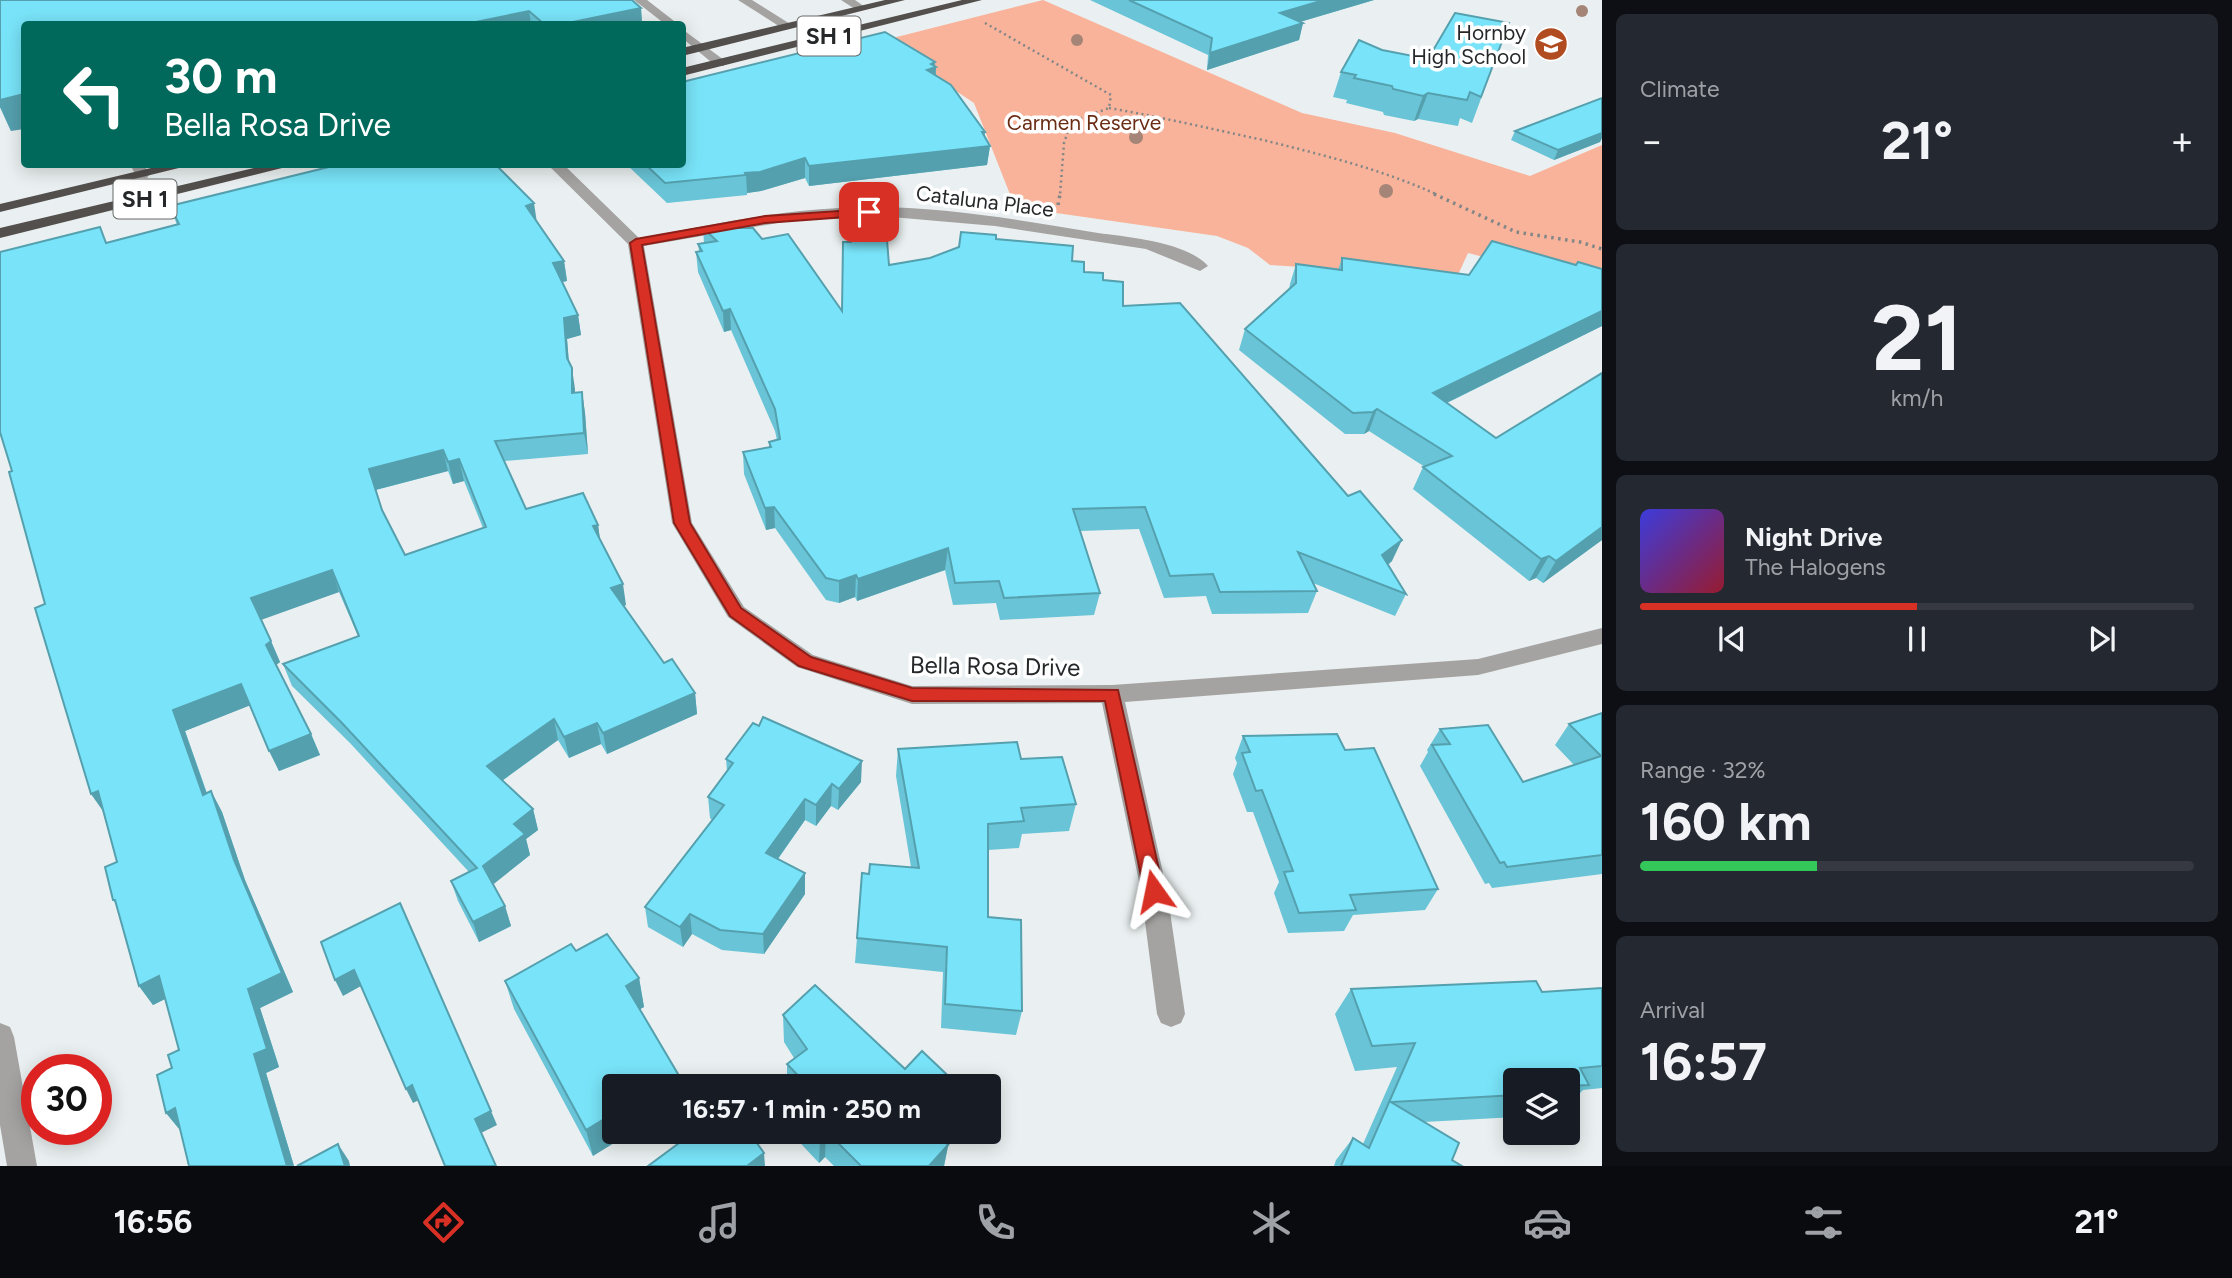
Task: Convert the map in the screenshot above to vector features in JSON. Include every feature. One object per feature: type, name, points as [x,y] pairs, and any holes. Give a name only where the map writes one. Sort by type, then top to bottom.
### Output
[{"type":"highway","name":"SH 1","points":[[686,51],[899,0]]},
{"type":"highway","name":"SH 1","points":[[686,71],[976,0]]},
{"type":"highway","name":"SH 1","points":[[0,233],[274,168]]},
{"type":"highway","name":"SH 1","points":[[1,206],[140,170]]},
{"type":"street","points":[[639,0],[669,21]]},
{"type":"street","points":[[744,0],[789,27]]},
{"type":"street","points":[[847,0],[862,9]]},
{"type":"street","points":[[686,35],[720,63]]},
{"type":"street","points":[[558,168],[636,243]]},
{"type":"street","name":"Cataluna Place","points":[[636,243],[776,218],[843,212],[894,212],[962,218],[1148,245],[1176,254],[1200,266]]},
{"type":"street","name":"Bella Rosa Drive","points":[[636,243],[682,523],[736,612],[805,661],[912,695],[1112,694],[1478,667],[1602,636]]},
{"type":"street","points":[[1112,694],[1154,891],[1171,1014]]},
{"type":"street","points":[[0,1037],[23,1166]]},
{"type":"path","points":[[983,21],[1104,89],[1111,95],[1109,108]]},
{"type":"path","points":[[1055,216],[1062,189],[1060,146],[1064,135],[1071,122],[1109,108],[1166,118],[1351,161],[1404,179],[1516,232],[1580,242],[1602,249]]},
{"type":"green space","name":"Carmen Reserve","points":[[1043,0],[1302,113],[1395,133],[1530,176],[1602,145],[1602,287],[1468,253],[1457,277],[1270,265],[1248,248],[1217,236],[1015,207],[974,103],[881,41]]},
{"type":"building","points":[[0,0],[632,0],[641,8],[578,21],[541,21],[529,11],[481,21],[21,21],[21,95],[0,100]]},
{"type":"building","points":[[1129,0],[1324,0],[1280,13],[1303,23],[1210,53],[1212,38]]},
{"type":"building","points":[[1455,13],[1509,23],[1481,97],[1470,92],[1467,100],[1428,93],[1423,96],[1354,78],[1356,75],[1341,72],[1359,40],[1382,50],[1428,59]]},
{"type":"building","points":[[885,32],[935,62],[931,64],[936,67],[927,70],[951,85],[985,132],[982,132],[990,146],[809,166],[805,158],[760,172],[745,173],[746,175],[665,183],[649,168],[686,168],[686,81]]},
{"type":"building","points":[[1602,98],[1602,133],[1558,150],[1515,131]]},
{"type":"building","points":[[325,168],[499,168],[534,203],[526,206],[564,261],[553,263],[578,315],[564,318],[567,358],[572,368],[572,393],[582,392],[584,433],[495,441],[526,509],[583,493],[598,525],[593,526],[623,584],[611,588],[664,663],[672,659],[695,693],[603,733],[597,723],[564,737],[554,719],[487,766],[533,809],[514,824],[525,834],[483,866],[505,906],[473,922],[451,881],[477,868],[283,664],[359,636],[332,570],[251,598],[271,641],[266,645],[311,734],[269,751],[241,684],[173,710],[203,795],[211,791],[234,860],[282,973],[248,989],[267,1049],[254,1054],[287,1166],[189,1166],[175,1108],[166,1113],[157,1075],[172,1068],[168,1055],[179,1050],[159,976],[139,986],[113,900],[105,867],[117,862],[98,791],[91,794],[35,608],[45,604],[0,432],[0,252],[100,227],[106,243],[179,224],[170,206]],"holes":[[[443,450],[448,462],[459,459],[486,527],[405,555],[382,510],[369,469]]]},
{"type":"building","points":[[703,228],[753,228],[762,239],[788,234],[842,311],[843,242],[851,242],[851,228],[886,228],[889,265],[930,258],[959,247],[961,232],[996,235],[996,239],[1073,246],[1072,261],[1084,262],[1084,272],[1103,273],[1103,280],[1123,282],[1123,306],[1180,303],[1348,496],[1360,491],[1402,540],[1382,555],[1406,594],[1298,552],[1317,591],[1220,592],[1213,574],[1170,576],[1145,507],[1073,509],[1100,593],[1004,598],[999,581],[955,583],[948,548],[858,579],[856,575],[839,581],[826,578],[774,507],[765,508],[743,452],[771,447],[769,442],[780,439],[775,409],[730,309],[723,311],[696,252],[702,251],[698,244],[717,241]]},
{"type":"building","points":[[1492,241],[1576,265],[1578,262],[1602,269],[1602,311],[1433,393],[1496,438],[1602,373],[1602,527],[1556,561],[1549,556],[1541,559],[1423,467],[1452,456],[1377,409],[1373,412],[1353,413],[1245,329],[1296,283],[1296,264],[1342,270],[1342,258],[1469,275]]},
{"type":"building","points":[[1602,713],[1602,855],[1507,867],[1504,862],[1500,863],[1432,745],[1450,744],[1440,729],[1488,725],[1523,782],[1601,756],[1569,724]]},
{"type":"building","points":[[763,717],[862,761],[839,789],[832,784],[816,805],[805,799],[766,853],[805,873],[763,934],[720,930],[690,914],[680,927],[645,907],[724,805],[708,797],[733,763],[726,759],[753,723],[759,726]]},
{"type":"building","points":[[1337,734],[1345,750],[1374,748],[1438,889],[1350,895],[1356,910],[1299,913],[1284,872],[1293,871],[1262,790],[1256,791],[1242,753],[1250,752],[1243,736]]},
{"type":"building","points":[[1017,742],[1021,759],[1062,757],[1076,804],[1021,808],[1024,821],[988,824],[988,917],[1021,920],[1022,1011],[945,1004],[947,947],[857,938],[862,873],[869,874],[870,864],[919,868],[898,749]]},
{"type":"building","points":[[400,903],[491,1111],[475,1119],[496,1166],[445,1166],[412,1085],[406,1089],[354,970],[335,980],[321,942]]},
{"type":"building","points":[[607,934],[639,978],[626,986],[678,1074],[602,1074],[602,1120],[586,1130],[505,981],[571,944],[576,951]]},
{"type":"building","points":[[1536,981],[1542,992],[1602,988],[1602,1066],[1503,1068],[1503,1096],[1391,1102],[1459,1143],[1452,1160],[1462,1166],[1341,1166],[1353,1138],[1369,1148],[1415,1043],[1372,1046],[1351,989]]},
{"type":"building","points":[[815,985],[905,1069],[922,1051],[946,1074],[797,1074],[787,1064],[807,1049],[783,1015]]},
{"type":"building","points":[[1580,1068],[1589,1085],[1580,1085]]},
{"type":"building","points":[[338,1144],[345,1166],[297,1166]]},
{"type":"building","points":[[678,1144],[758,1144],[764,1153],[747,1166],[648,1166]]},
{"type":"building","points":[[839,1144],[948,1145],[929,1166],[861,1166]]},
{"type":"place","name":"Hornby High School","points":[[1551,44]]},
{"type":"route","points":[[869,212],[765,220],[636,243],[682,523],[736,612],[805,661],[912,695],[1112,694],[1154,891]]}]
